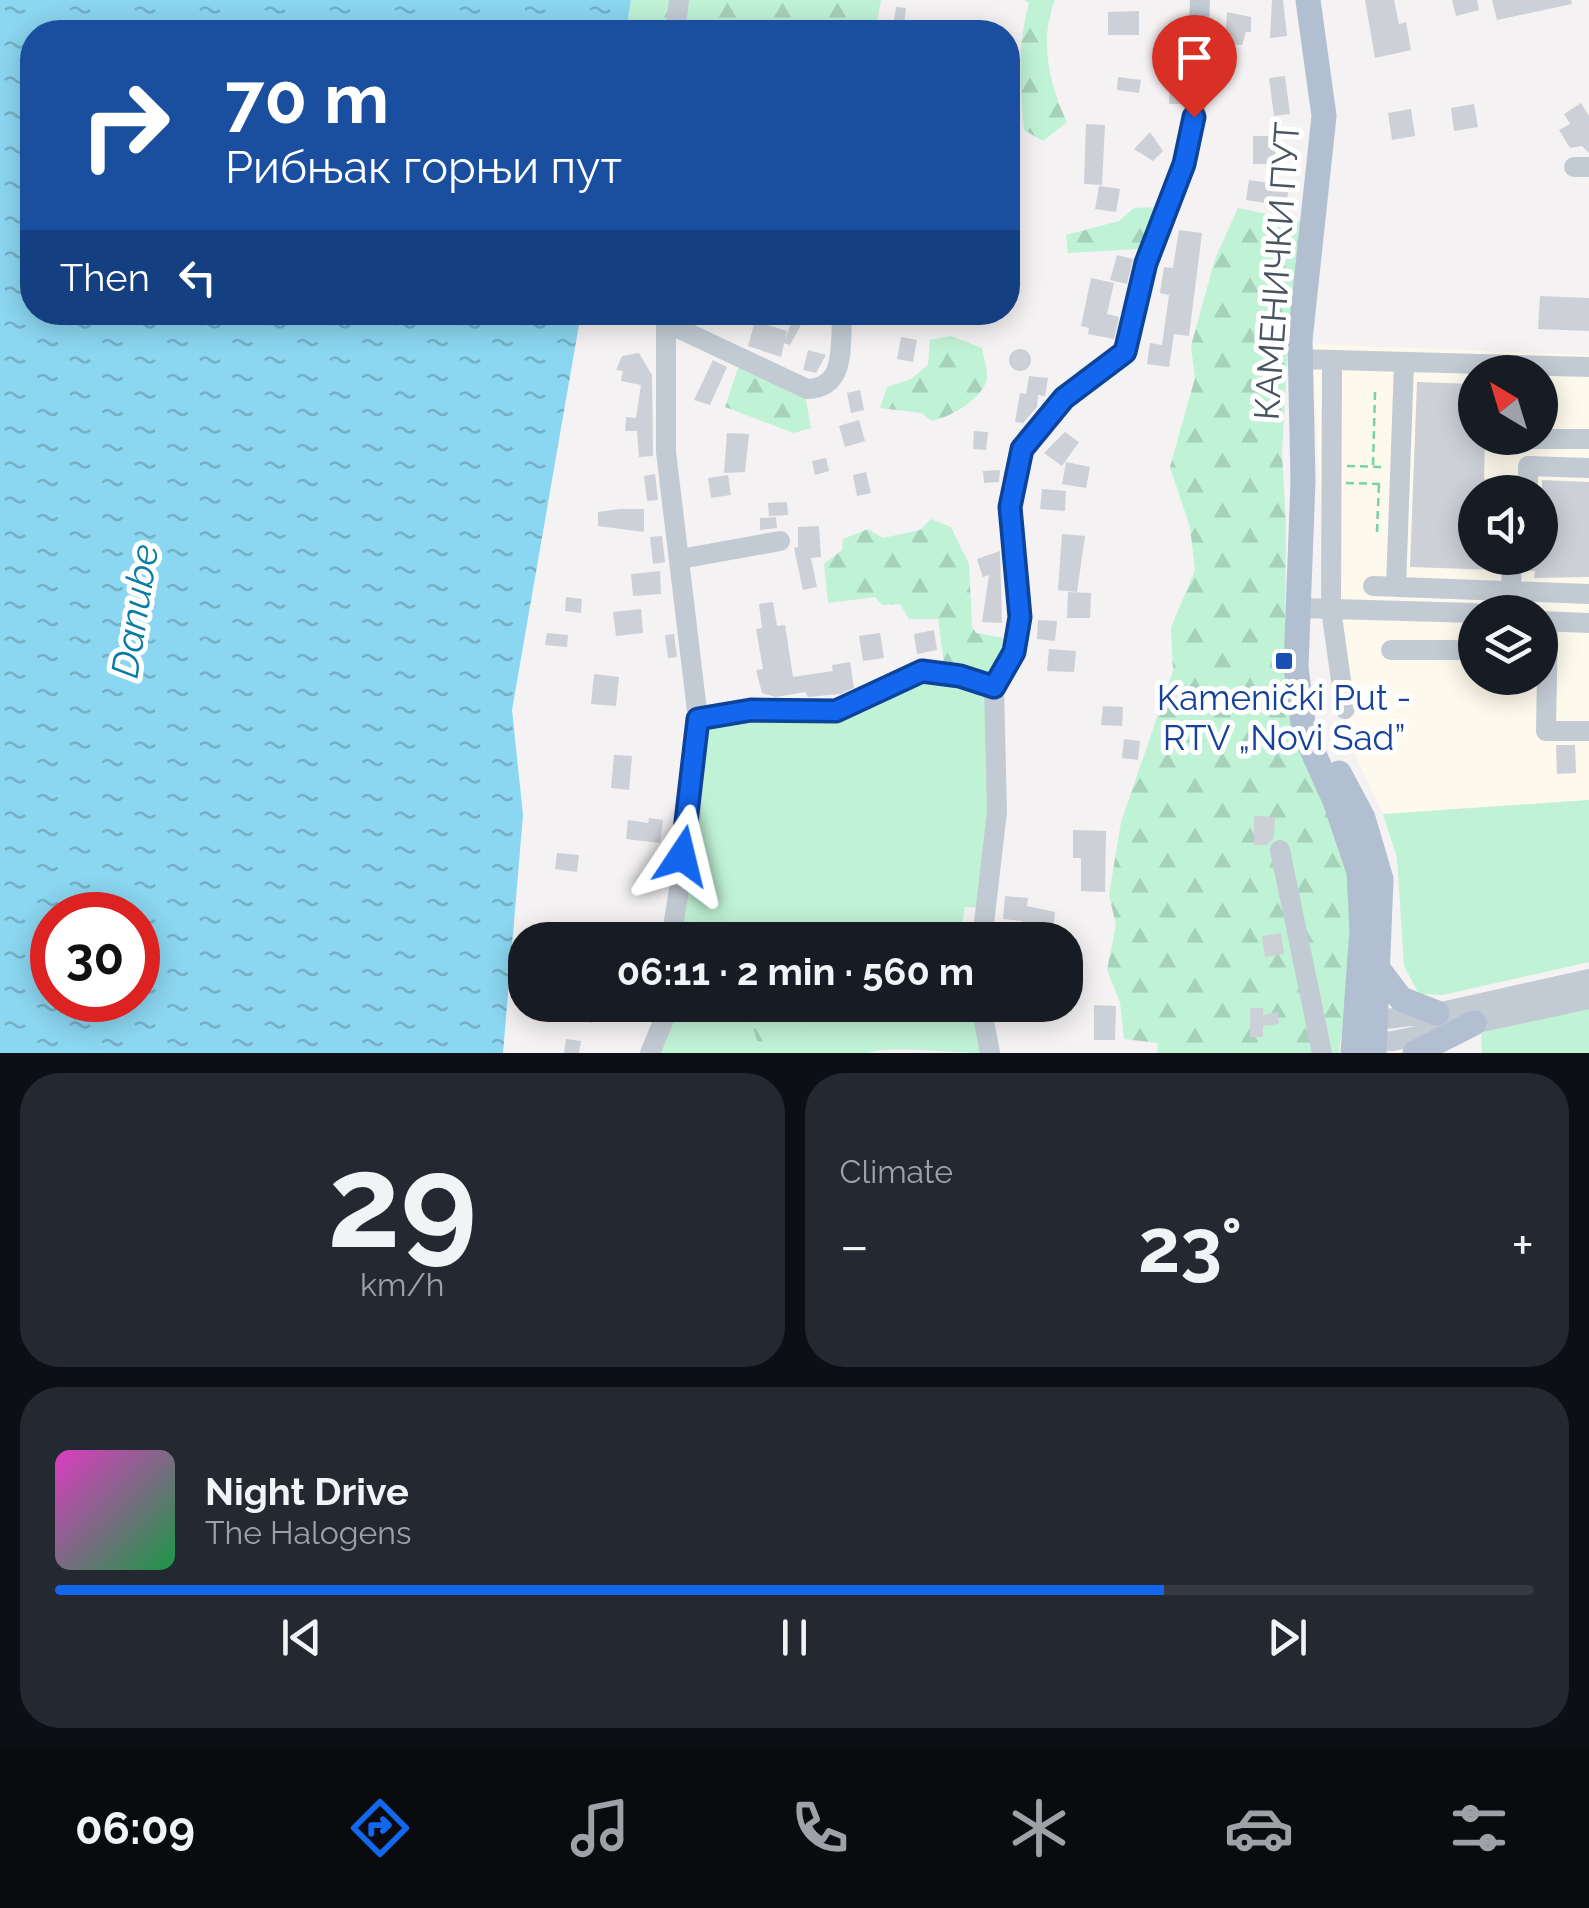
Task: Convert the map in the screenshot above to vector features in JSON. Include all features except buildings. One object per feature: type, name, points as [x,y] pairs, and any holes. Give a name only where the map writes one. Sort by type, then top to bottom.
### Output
[{"type":"main road","name":"КАМЕНИЧКИ ПУТ","points":[[1308,0],[1324,116],[1299,360],[1303,481],[1296,667],[1304,732],[1335,801],[1358,872],[1364,1040]]},
{"type":"main road","name":"КАМЕНИЧКИ ПУТ","points":[[1296,667],[1321,739],[1374,850],[1380,879],[1379,970],[1364,1040]]},
{"type":"main road","points":[[1379,970],[1401,999],[1437,1013]]},
{"type":"main road","points":[[1415,1053],[1474,1023]]},
{"type":"street","points":[[984,922],[997,812],[994,687],[1014,652],[1020,617],[1010,507],[1014,475],[1022,449],[1041,422],[1064,398],[1125,352],[1146,263],[1184,164],[1194,117],[1200,0]]},
{"type":"street","points":[[666,325],[666,452],[698,719],[690,820],[672,922]]},
{"type":"street","points":[[680,325],[806,389],[826,386],[836,375],[842,325]]},
{"type":"street","points":[[1299,360],[1458,366]]},
{"type":"street","points":[[1332,362],[1331,608],[1345,709]]},
{"type":"street","points":[[1396,587],[1404,364]]},
{"type":"street","points":[[1558,368],[1589,367]]},
{"type":"street","points":[[1558,439],[1589,439]]},
{"type":"street","points":[[1528,475],[1528,466],[1589,468]]},
{"type":"street","points":[[680,559],[780,542]]},
{"type":"street","points":[[1511,592],[1512,575]]},
{"type":"street","points":[[1373,586],[1589,594]]},
{"type":"street","points":[[1298,608],[1458,613]]},
{"type":"street","points":[[1558,622],[1589,623]]},
{"type":"street","points":[[1391,650],[1458,650]]},
{"type":"street","points":[[698,719],[751,710],[836,711],[922,671],[960,676],[994,687]]},
{"type":"street","points":[[1545,695],[1546,731],[1589,731]]},
{"type":"street","points":[[1280,850],[1322,1053]]},
{"type":"street","points":[[1364,1040],[1437,1013],[1589,980]]},
{"type":"street","points":[[1364,1040],[1589,999]]},
{"type":"street","points":[[650,1053],[663,1022]]},
{"type":"street","points":[[984,1022],[990,1053]]},
{"type":"path","points":[[1372,467],[1375,392]]},
{"type":"path","points":[[1334,466],[1390,467]]},
{"type":"path","points":[[1334,482],[1390,484]]},
{"type":"path","points":[[1377,532],[1378,484]]},
{"type":"shaded area","points":[[1312,344],[1589,355],[1589,800],[1383,814],[1357,759],[1329,657]]},
{"type":"green space","points":[[631,0],[672,0],[670,20],[628,20]]},
{"type":"green space","points":[[683,0],[881,0],[877,20],[681,20]]},
{"type":"green space","points":[[1024,0],[1055,0],[1048,30],[1048,62],[1067,122],[1043,141],[1024,130],[1021,50],[1029,3]]},
{"type":"green space","points":[[1157,207],[1139,249],[1068,253],[1066,235],[1119,221],[1134,208]]},
{"type":"green space","points":[[1238,208],[1305,222],[1288,348],[1282,453],[1285,647],[1335,809],[1356,921],[1339,1053],[1157,1053],[1158,1043],[1124,1039],[1120,1002],[1107,970],[1116,925],[1109,895],[1121,822],[1173,671],[1171,628],[1195,570],[1190,527],[1170,467],[1195,378],[1191,346],[1215,259]]},
{"type":"green space","points":[[951,336],[982,348],[987,378],[977,396],[954,412],[931,421],[922,413],[880,408],[887,387],[911,379],[928,365],[930,340]]},
{"type":"green space","points":[[740,362],[805,395],[811,428],[794,433],[725,407]]},
{"type":"green space","points":[[931,519],[951,527],[969,564],[972,626],[976,633],[1009,639],[992,670],[984,674],[944,664],[938,619],[909,619],[900,604],[882,605],[875,597],[828,603],[824,564],[842,550],[843,539],[868,529],[883,538],[920,530]]},
{"type":"green space","points":[[922,677],[989,691],[991,809],[982,908],[965,907],[962,922],[677,922],[704,728],[746,718],[845,717]]},
{"type":"green space","points":[[1589,800],[1589,962],[1443,995],[1419,994],[1404,966],[1397,858],[1383,814]]},
{"type":"green space","points":[[1589,1009],[1589,1053],[1482,1053],[1481,1032]]},
{"type":"green space","points":[[667,1022],[750,1022],[779,1044],[809,1022],[977,1022],[983,1053],[905,1049],[868,1053],[654,1053]]},
{"type":"green space","points":[[752,1022],[809,1022],[779,1044],[757,1041]]},
{"type":"water","name":"Danube","points":[[0,0],[631,0],[628,20],[20,20],[20,325],[579,325],[512,710],[523,815],[514,922],[508,922],[503,1053],[0,1053]]},
{"type":"place","name":"Kamenički Put - RTV „Novi Sad”","points":[[1284,661]]},
{"type":"route","points":[[682,856],[690,820],[698,719],[717,720],[751,710],[819,714],[836,711],[856,704],[886,684],[922,671],[942,672],[994,687],[1014,652],[1020,617],[1010,507],[1022,449],[1064,398],[1125,352],[1146,263],[1184,164],[1194,117]]}]
